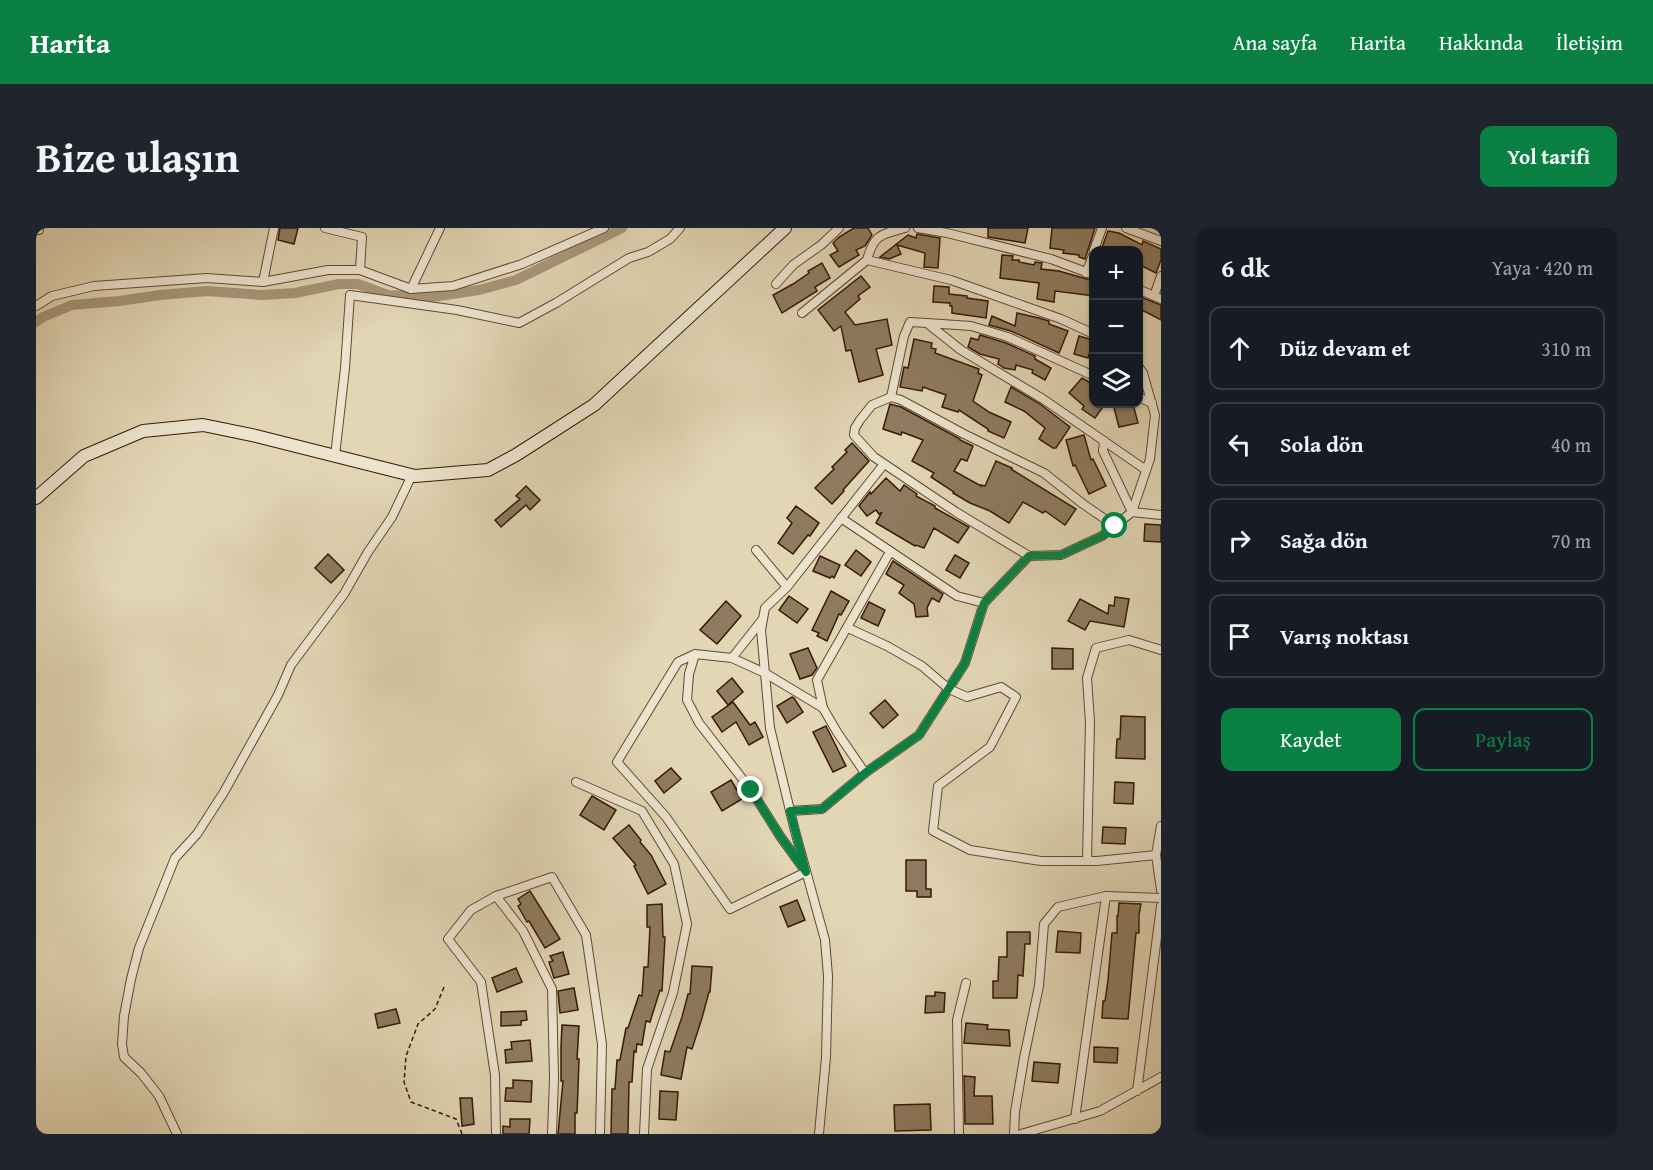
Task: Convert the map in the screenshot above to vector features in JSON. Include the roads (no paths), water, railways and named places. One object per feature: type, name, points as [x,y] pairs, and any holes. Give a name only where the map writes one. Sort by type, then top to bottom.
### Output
[{"type":"main road","points":[[36,498],[84,456],[143,431],[203,425],[412,475],[488,470],[516,455],[594,405],[785,228]]},
{"type":"street","points":[[263,282],[274,228]]},
{"type":"street","points":[[325,228],[362,237],[360,270]]},
{"type":"street","points":[[411,289],[440,228]]},
{"type":"street","points":[[36,306],[52,296],[94,286],[207,278],[263,282],[328,270],[360,270],[411,289],[453,286],[522,264],[604,228]]},
{"type":"street","points":[[335,456],[345,369],[350,295],[457,310],[519,323],[630,258],[648,252],[670,239],[680,228]]},
{"type":"street","points":[[776,284],[793,265],[821,245],[839,228]]},
{"type":"street","points":[[802,313],[867,260],[870,248],[880,235],[905,228]]},
{"type":"street","points":[[918,228],[1050,259],[1089,274]]},
{"type":"street","points":[[1096,246],[1102,228]]},
{"type":"street","points":[[1126,228],[1161,241]]},
{"type":"street","points":[[867,260],[951,280],[1061,319],[1089,332]]},
{"type":"street","points":[[1143,291],[1158,297],[1161,276]]},
{"type":"street","points":[[891,397],[904,336],[910,322],[971,327],[1008,337],[1089,374]]},
{"type":"street","points":[[927,323],[961,350],[1043,399],[1146,470]]},
{"type":"street","points":[[1115,526],[1044,473],[901,400],[891,397],[872,405],[855,428],[854,435],[874,457],[956,512],[1029,556],[1061,555],[1102,536],[1115,526],[1132,512],[1150,459],[1155,415],[1143,372]]},
{"type":"street","points":[[1143,399],[1152,403]]},
{"type":"street","points":[[1104,441],[1103,451],[1132,512]]},
{"type":"street","points":[[819,1134],[826,1057],[828,976],[825,940],[770,728],[761,630],[765,608],[787,587],[884,464]]},
{"type":"street","points":[[177,1134],[159,1096],[141,1073],[124,1057],[122,1044],[124,1016],[140,948],[175,858],[197,834],[224,792],[278,695],[291,665],[344,594],[368,552],[392,518],[412,475]]},
{"type":"street","points":[[1132,512],[1161,515]]},
{"type":"street","points":[[841,518],[957,596],[984,603]]},
{"type":"street","points":[[756,550],[787,587]]},
{"type":"street","points":[[865,773],[837,732],[824,708],[818,680],[890,552]]},
{"type":"street","points":[[790,811],[822,809],[865,773],[919,735],[965,663],[984,603],[1029,556]]},
{"type":"street","points":[[732,658],[764,617]]},
{"type":"street","points":[[848,628],[887,646],[922,666],[949,689],[967,697],[1001,687],[1016,697],[990,747],[938,786],[933,831],[970,850],[1041,861],[1087,861],[1156,855]]},
{"type":"street","points":[[1087,861],[1090,722],[1087,678],[1096,648],[1129,640],[1161,650]]},
{"type":"street","points":[[806,872],[730,909],[666,817],[617,762],[678,662],[695,654],[732,658],[824,708]]},
{"type":"street","points":[[695,654],[689,674],[687,700],[699,723],[751,790],[806,872]]},
{"type":"street","points":[[576,782],[642,811],[674,864],[687,924],[673,993],[648,1069],[644,1134]]},
{"type":"street","points":[[1161,826],[1156,855],[1161,890]]},
{"type":"street","points":[[496,1134],[495,1074],[481,981],[448,939],[471,910],[496,896],[552,877],[586,935],[602,1044],[600,1134]]},
{"type":"street","points":[[496,896],[523,931],[552,989],[554,1078],[552,1134]]},
{"type":"street","points":[[1014,1134],[1014,1112],[1039,986],[1044,924],[1058,907],[1106,896],[1161,898]]},
{"type":"street","points":[[1075,1119],[1106,896]]},
{"type":"street","points":[[1137,1091],[1161,906]]},
{"type":"street","points":[[1151,980],[1161,976]]},
{"type":"street","points":[[959,1134],[957,1020],[966,983]]},
{"type":"street","points":[[1021,1134],[1100,1111],[1161,1077]]},
{"type":"waterway","points":[[36,322],[72,305],[207,291],[262,295],[295,293],[339,284],[358,284],[388,295],[432,297],[479,290],[516,280],[622,228]]}]
